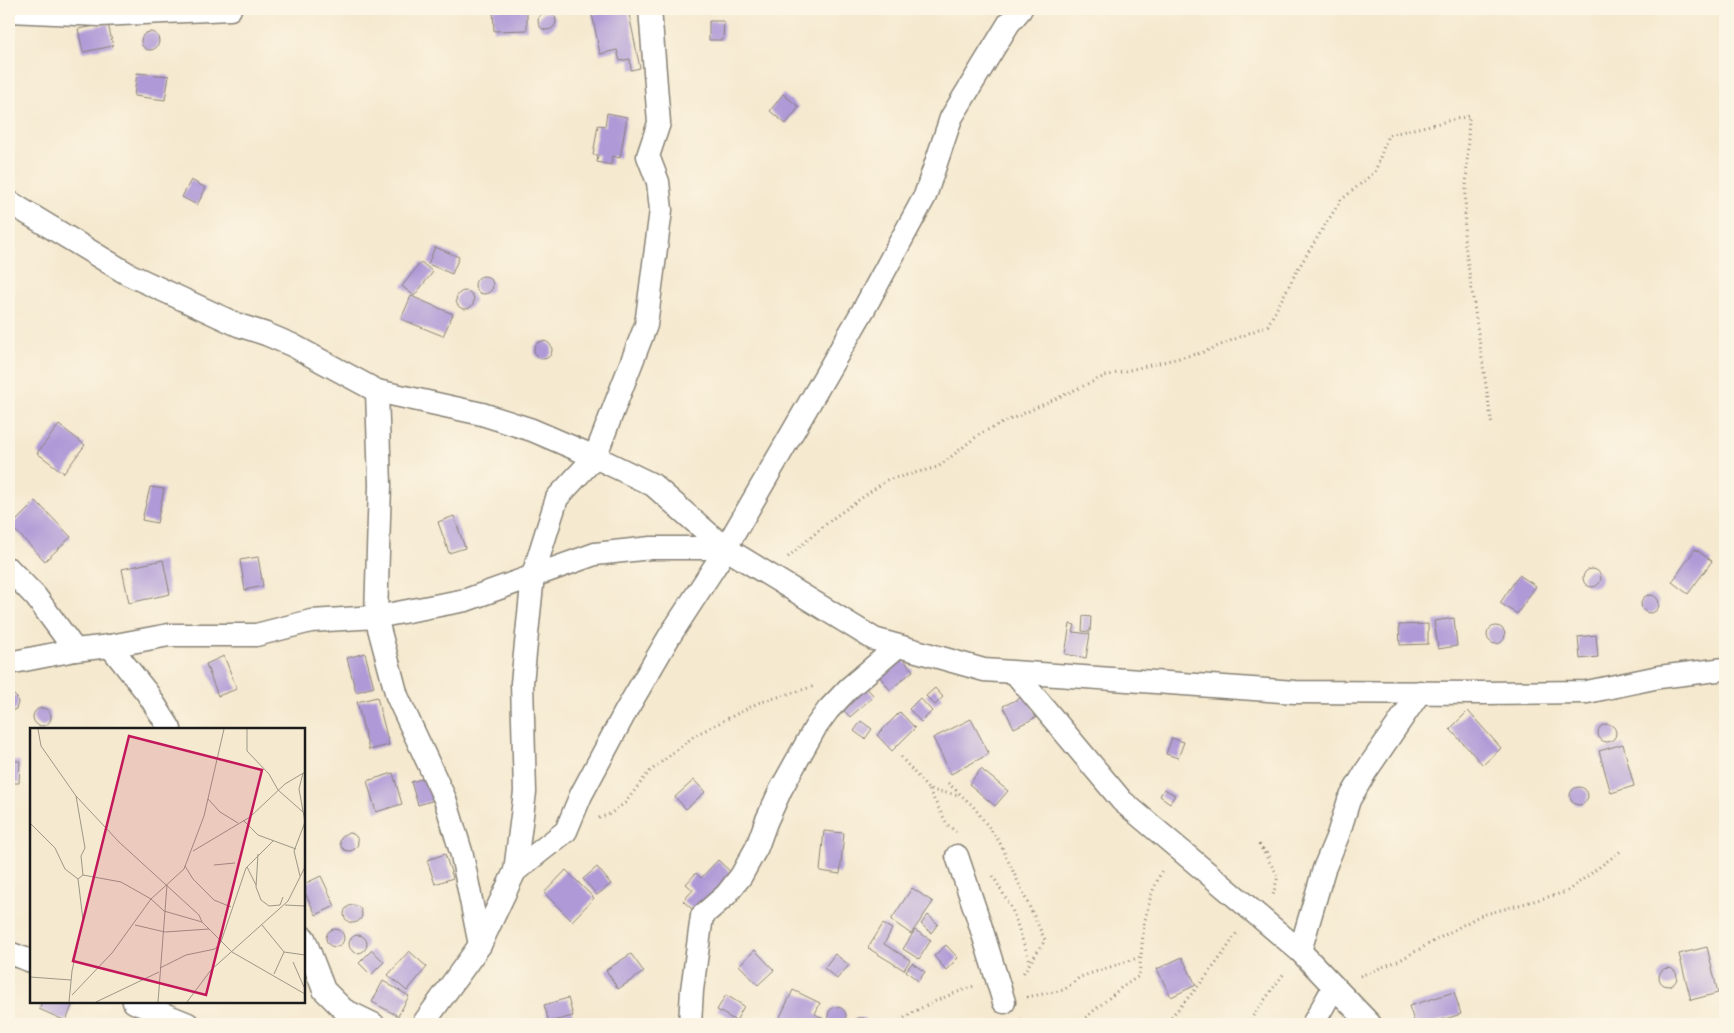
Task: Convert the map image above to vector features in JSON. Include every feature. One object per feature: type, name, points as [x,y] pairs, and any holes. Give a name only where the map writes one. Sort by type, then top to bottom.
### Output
[{"type":"street","points":[[9,11],[100,15],[230,9]]},
{"type":"street","points":[[424,1024],[480,945],[516,871],[525,792],[522,683],[533,576],[557,498],[596,457],[646,325],[661,210],[658,182],[648,156],[659,123],[650,9]]},
{"type":"street","points":[[516,871],[566,832],[582,795],[627,709],[726,548],[865,307],[925,196],[951,118],[1009,24],[1021,9]]},
{"type":"street","points":[[9,202],[128,274],[238,325],[292,345],[377,391],[482,414],[532,430],[596,457],[653,485],[726,548],[874,639],[984,670],[1295,692],[1587,692],[1659,677],[1725,669]]},
{"type":"street","points":[[377,391],[380,485],[376,617],[397,696],[445,799],[462,855],[480,945]]},
{"type":"street","points":[[9,663],[169,635],[256,635],[311,622],[376,617],[466,600],[594,554],[651,548],[726,548]]},
{"type":"street","points":[[9,569],[36,597],[75,650]]},
{"type":"street","points":[[110,646],[148,694],[169,728]]},
{"type":"street","points":[[690,1024],[692,990],[702,916],[726,895],[741,876],[756,847],[781,788],[815,728],[828,710],[849,688],[898,646]]},
{"type":"street","points":[[1014,673],[1122,801],[1300,951],[1370,1024]]},
{"type":"street","points":[[1300,951],[1318,885],[1349,800],[1366,771],[1420,692]]},
{"type":"street","points":[[957,856],[979,921],[1007,980],[1004,1002]]},
{"type":"street","points":[[305,941],[324,990],[344,1010],[373,1024]]},
{"type":"street","points":[[9,953],[30,961]]},
{"type":"street","points":[[1313,1024],[1334,986]]},
{"type":"street","points":[[136,1003],[188,1024]]},
{"type":"path","points":[[769,574],[832,519],[887,480],[938,467],[981,433],[1105,376],[1204,352],[1268,325],[1299,267],[1341,200],[1376,172],[1388,135],[1469,116],[1464,238],[1492,426]]},
{"type":"path","points":[[610,814],[625,803],[650,772],[694,736],[758,704],[820,685]]},
{"type":"path","points":[[901,757],[929,790],[961,795]]},
{"type":"path","points":[[896,1024],[941,998],[1007,980],[1045,940],[999,841],[972,806],[948,783]]},
{"type":"path","points":[[1164,1024],[1188,1000],[1221,958],[1251,910],[1271,903],[1278,876],[1258,844],[1270,857]]},
{"type":"path","points":[[1078,1024],[1122,987],[1139,976],[1144,924],[1151,895],[1167,858],[1176,847]]},
{"type":"path","points":[[1334,986],[1400,960],[1479,916],[1566,892],[1620,851]]},
{"type":"path","points":[[1248,1024],[1300,951]]},
{"type":"path","points":[[1004,1002],[1064,990],[1080,977],[1140,958]]},
{"type":"building","points":[[493,9],[527,9],[527,30],[494,31]]},
{"type":"building","points":[[617,9],[628,9],[640,68],[631,70],[630,59],[620,61],[617,50],[600,54],[592,14]]},
{"type":"building","points":[[547,12],[553,15],[556,21],[553,27],[547,30],[541,27],[538,21],[541,15]]},
{"type":"building","points":[[709,21],[724,21],[723,40],[709,40]]},
{"type":"building","points":[[108,24],[113,46],[83,52],[78,29]]},
{"type":"building","points":[[150,32],[156,35],[159,41],[156,47],[150,50],[144,47],[141,41],[144,35]]},
{"type":"building","points":[[137,73],[169,76],[165,100],[134,96]]},
{"type":"building","points":[[783,94],[799,107],[786,124],[770,111]]},
{"type":"building","points":[[607,113],[627,117],[620,158],[612,156],[611,165],[597,162],[598,155],[593,155],[598,125],[605,126]]},
{"type":"building","points":[[191,180],[206,188],[197,205],[182,197]]},
{"type":"building","points":[[435,247],[459,257],[452,274],[428,264]]},
{"type":"building","points":[[421,262],[433,272],[414,296],[402,286]]},
{"type":"building","points":[[484,276],[490,279],[493,285],[490,291],[484,294],[478,291],[475,285],[478,279]]},
{"type":"building","points":[[465,291],[471,294],[474,300],[471,306],[465,309],[459,306],[456,300],[459,294]]},
{"type":"building","points":[[411,296],[453,314],[443,336],[401,319]]},
{"type":"building","points":[[543,341],[549,344],[552,350],[549,356],[543,359],[537,356],[534,350],[537,344]]},
{"type":"building","points":[[59,425],[85,445],[64,473],[37,453]]},
{"type":"building","points":[[150,487],[164,489],[157,523],[142,520]]},
{"type":"building","points":[[36,501],[71,537],[45,561],[11,526]]},
{"type":"building","points":[[454,516],[465,548],[449,553],[438,522]]},
{"type":"building","points":[[1695,549],[1712,561],[1688,594],[1672,582]]},
{"type":"building","points":[[258,557],[263,586],[245,590],[240,560]]},
{"type":"building","points":[[163,560],[170,594],[129,603],[122,569]]},
{"type":"building","points":[[1592,569],[1598,572],[1601,578],[1598,584],[1592,587],[1586,584],[1583,578],[1586,572]]},
{"type":"building","points":[[1519,575],[1536,586],[1517,614],[1500,603]]},
{"type":"building","points":[[1650,595],[1656,598],[1659,604],[1656,610],[1650,613],[1644,610],[1641,604],[1644,598]]},
{"type":"building","points":[[1083,616],[1091,617],[1090,632],[1082,631]]},
{"type":"building","points":[[1454,618],[1457,646],[1438,649],[1434,621]]},
{"type":"building","points":[[1070,624],[1075,625],[1073,632],[1090,634],[1086,658],[1065,654]]},
{"type":"building","points":[[1428,624],[1428,644],[1400,645],[1399,625]]},
{"type":"building","points":[[1496,626],[1502,629],[1505,635],[1502,641],[1496,644],[1490,641],[1487,635],[1490,629]]},
{"type":"building","points":[[1596,635],[1598,657],[1580,659],[1578,637]]},
{"type":"building","points":[[365,653],[374,687],[356,692],[347,658]]},
{"type":"building","points":[[899,654],[913,671],[890,690],[876,672]]},
{"type":"building","points":[[224,656],[237,689],[218,696],[206,664]]},
{"type":"building","points":[[862,683],[874,696],[850,717],[838,704]]},
{"type":"building","points":[[935,688],[943,697],[935,705],[926,696]]},
{"type":"building","points":[[9,694],[13,694],[17,698],[18,703],[16,709],[11,711],[9,711]]},
{"type":"building","points":[[1027,695],[1037,717],[1014,728],[1003,706]]},
{"type":"building","points":[[377,697],[389,745],[369,750],[357,702]]},
{"type":"building","points":[[920,698],[932,711],[921,722],[909,709]]},
{"type":"building","points":[[42,708],[48,711],[51,717],[48,723],[42,726],[36,723],[33,717],[36,711]]},
{"type":"building","points":[[1468,711],[1501,748],[1483,765],[1450,729]]},
{"type":"building","points":[[900,712],[915,728],[892,751],[877,735]]},
{"type":"building","points":[[971,719],[989,754],[951,774],[933,738]]},
{"type":"building","points":[[861,721],[872,729],[865,739],[854,731]]},
{"type":"building","points":[[1607,724],[1613,727],[1616,733],[1613,739],[1607,742],[1601,739],[1598,733],[1601,727]]},
{"type":"building","points":[[1172,738],[1184,742],[1178,758],[1166,754]]},
{"type":"building","points":[[1623,744],[1634,786],[1611,793],[1599,751]]},
{"type":"building","points":[[9,761],[20,761],[19,783],[9,783]]},
{"type":"building","points":[[981,769],[1008,791],[995,806],[969,784]]},
{"type":"building","points":[[393,773],[402,804],[376,812],[367,781]]},
{"type":"building","points":[[431,776],[438,799],[418,805],[411,782]]},
{"type":"building","points":[[694,780],[705,792],[686,809],[675,797]]},
{"type":"building","points":[[1579,787],[1585,790],[1588,796],[1585,802],[1579,805],[1573,802],[1570,796],[1573,790]]},
{"type":"building","points":[[1164,789],[1175,795],[1170,803],[1160,796]]},
{"type":"building","points":[[824,831],[844,833],[840,874],[820,871]]},
{"type":"building","points":[[349,833],[355,836],[358,842],[355,848],[349,851],[343,848],[340,842],[343,836]]},
{"type":"building","points":[[445,854],[453,878],[435,884],[427,860]]},
{"type":"building","points":[[718,860],[734,875],[699,915],[683,901],[693,890],[686,884],[696,873],[701,878]]},
{"type":"building","points":[[597,867],[611,884],[597,895],[583,879]]},
{"type":"building","points":[[566,870],[594,898],[572,921],[544,893]]},
{"type":"building","points":[[321,876],[335,906],[316,915],[305,893],[305,884]]},
{"type":"building","points":[[912,888],[933,902],[911,934],[891,920]]},
{"type":"building","points":[[353,905],[359,908],[362,914],[359,920],[353,923],[347,920],[344,914],[347,908]]},
{"type":"building","points":[[928,915],[938,924],[931,933],[921,924]]},
{"type":"building","points":[[883,924],[892,929],[884,944],[910,960],[904,970],[868,948]]},
{"type":"building","points":[[335,929],[341,932],[344,938],[341,944],[335,947],[329,944],[326,938],[329,932]]},
{"type":"building","points":[[915,930],[931,940],[919,959],[903,949]]},
{"type":"building","points":[[358,935],[364,938],[367,944],[364,950],[358,953],[352,950],[349,944],[352,938]]},
{"type":"building","points":[[946,945],[958,958],[946,970],[934,956]]},
{"type":"building","points":[[1707,947],[1718,993],[1691,1000],[1679,954]]},
{"type":"building","points":[[372,950],[384,962],[371,975],[359,963]]},
{"type":"building","points":[[755,950],[774,970],[758,985],[739,965]]},
{"type":"building","points":[[409,951],[427,967],[407,991],[388,975]]},
{"type":"building","points":[[631,954],[644,972],[618,989],[606,970]]},
{"type":"building","points":[[835,954],[849,965],[837,979],[824,968]]},
{"type":"building","points":[[1182,957],[1196,985],[1171,997],[1157,969]]},
{"type":"building","points":[[912,963],[925,972],[918,981],[906,971]]},
{"type":"building","points":[[1668,968],[1674,971],[1677,977],[1674,983],[1668,986],[1662,983],[1659,977],[1662,971]]},
{"type":"building","points":[[383,981],[409,996],[398,1016],[372,1002]]},
{"type":"building","points":[[793,990],[820,1003],[815,1014],[824,1019],[821,1024],[790,1024],[779,1019]]},
{"type":"building","points":[[1454,992],[1461,1014],[1429,1024],[1415,1024],[1409,1006]]},
{"type":"building","points":[[726,995],[744,1006],[736,1021],[717,1010]]},
{"type":"building","points":[[568,998],[573,1016],[549,1022],[544,1005]]},
{"type":"building","points":[[42,1003],[73,1003],[66,1021],[39,1009]]},
{"type":"building","points":[[837,1007],[843,1010],[846,1016],[843,1022],[837,1025],[831,1022],[828,1016],[831,1010]]},
{"type":"building","points":[[858,1018],[864,1018],[868,1024],[852,1024]]}]
